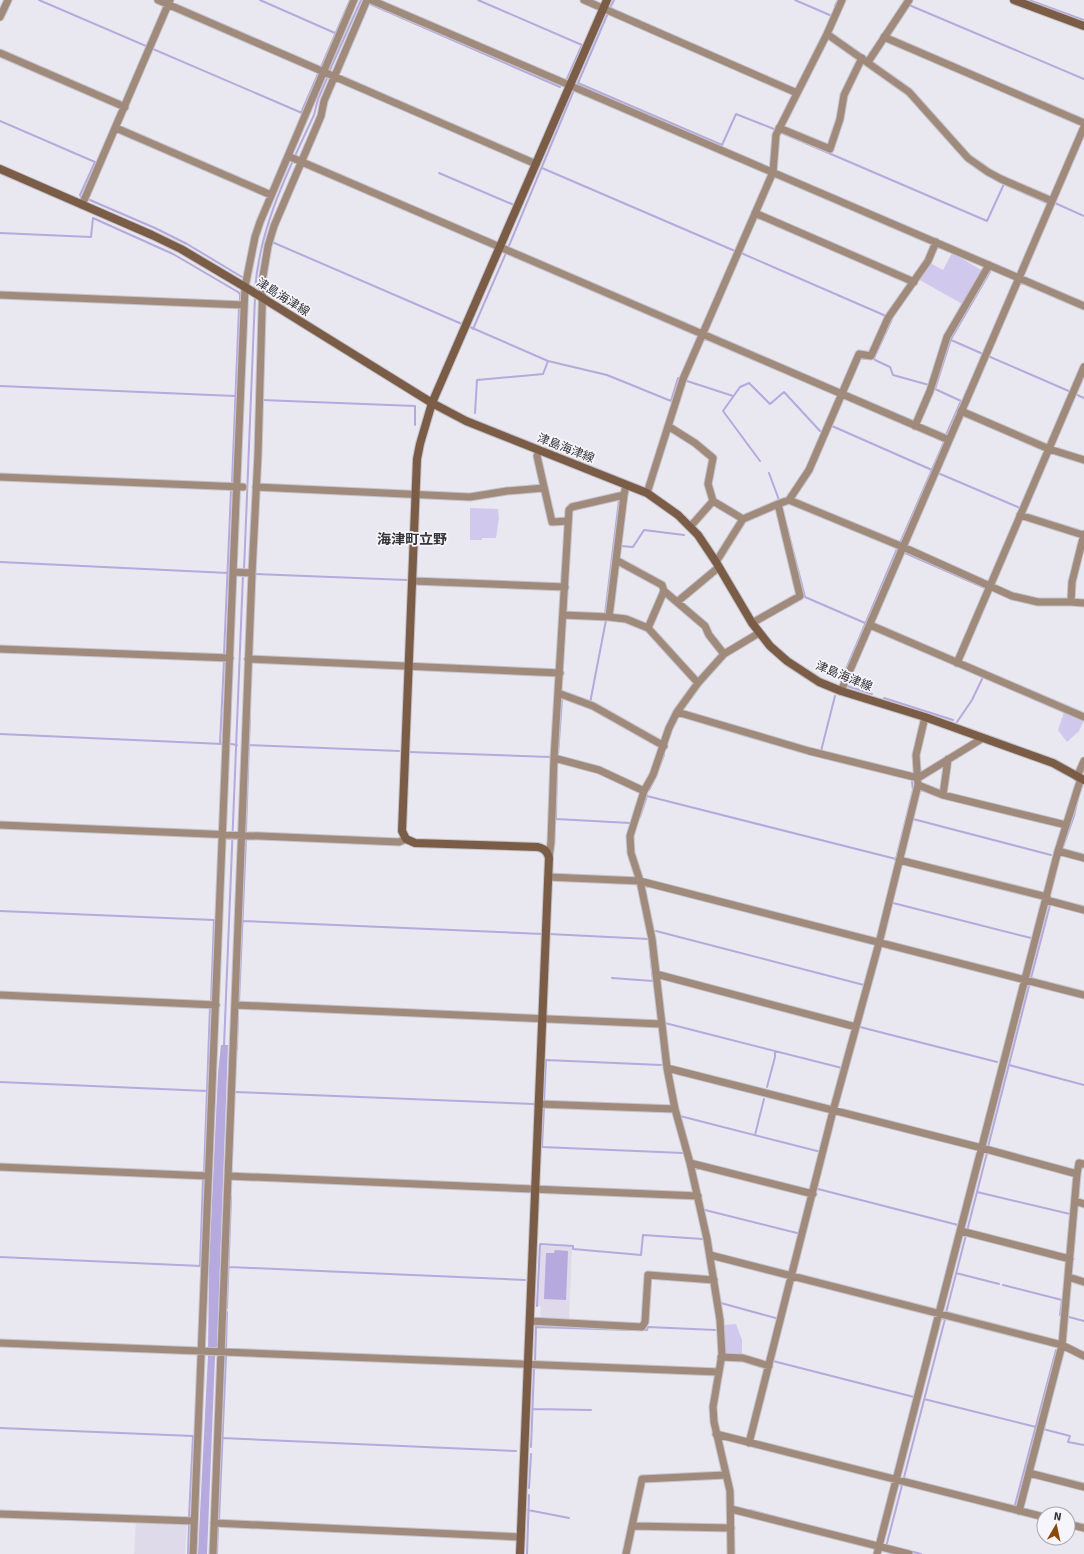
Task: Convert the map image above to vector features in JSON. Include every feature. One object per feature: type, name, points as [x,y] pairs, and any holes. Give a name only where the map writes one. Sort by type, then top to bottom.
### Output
[{"type":"street","points":[[0,18],[8,0]]},
{"type":"street","points":[[158,0],[170,2],[324,73],[536,164]]},
{"type":"street","points":[[193,1554],[203,1351],[208,1176],[225,834],[230,658],[240,487],[245,287],[255,237],[271,195],[290,156],[354,0]]},
{"type":"street","points":[[212,1554],[228,1176],[250,573],[256,487],[261,297],[263,276],[268,246],[274,226],[321,116],[324,101],[333,76],[367,0]]},
{"type":"street","points":[[371,0],[1084,306]]},
{"type":"street","points":[[584,0],[797,93]]},
{"type":"street","points":[[549,858],[544,849],[538,847],[415,843],[406,839],[402,832],[417,459],[432,403],[607,0]]},
{"type":"street","points":[[647,493],[683,379],[773,172],[776,135],[827,34],[842,0]]},
{"type":"street","points":[[779,128],[830,149],[840,119],[844,94],[865,60],[884,37],[909,0]]},
{"type":"street","points":[[1014,0],[1084,26]]},
{"type":"street","points":[[82,205],[170,2]]},
{"type":"street","points":[[827,34],[909,92],[968,158],[1001,179],[1052,200]]},
{"type":"street","points":[[884,37],[1084,123]]},
{"type":"street","points":[[0,53],[125,107]]},
{"type":"street","points":[[841,691],[1084,127]]},
{"type":"street","points":[[116,128],[271,195]]},
{"type":"street","points":[[290,156],[702,335],[949,440]]},
{"type":"street","name":"津島海津線","points":[[0,169],[173,246],[245,287],[432,403],[466,421],[647,493],[669,507],[705,544],[752,623],[770,646],[787,661],[819,682],[841,691],[925,717],[1053,763],[1081,778]]},
{"type":"street","points":[[755,213],[914,282]]},
{"type":"street","points":[[677,602],[718,565],[743,519],[789,500],[809,470],[859,354],[871,356],[888,318],[928,261],[936,242]]},
{"type":"street","points":[[915,426],[930,391],[947,337],[989,265]]},
{"type":"street","points":[[0,295],[244,305]]},
{"type":"street","points":[[957,663],[1084,367]]},
{"type":"street","points":[[962,412],[1049,449],[1084,460]]},
{"type":"street","points":[[668,426],[694,442],[713,458],[708,478],[708,484],[713,502],[743,519]]},
{"type":"street","points":[[539,451],[537,456],[552,522],[568,521]]},
{"type":"street","points":[[0,477],[240,487]]},
{"type":"street","points":[[609,617],[626,484]]},
{"type":"street","points":[[256,487],[470,497],[507,491],[544,488]]},
{"type":"street","points":[[520,1554],[548,877],[569,510],[572,507],[624,495]]},
{"type":"street","points":[[789,500],[903,547],[1012,596],[1038,602],[1071,602],[1084,604]]},
{"type":"street","points":[[690,527],[713,502]]},
{"type":"street","points":[[752,623],[800,596],[778,504]]},
{"type":"street","points":[[1020,515],[1084,534],[1072,582],[1071,602]]},
{"type":"street","points":[[616,560],[662,585],[664,591],[705,626],[709,635],[724,654]]},
{"type":"street","points":[[236,572],[250,573]]},
{"type":"street","points":[[412,581],[565,587]]},
{"type":"street","points":[[648,628],[664,591]]},
{"type":"street","points":[[563,615],[626,619],[648,628],[698,682]]},
{"type":"street","points":[[870,625],[1084,717]]},
{"type":"street","points":[[731,1554],[730,1491],[716,1434],[713,1407],[721,1357],[720,1320],[710,1255],[698,1196],[674,1109],[661,1024],[652,939],[640,881],[631,853],[630,836],[644,791],[653,775],[677,712],[698,682],[724,654],[759,633]]},
{"type":"street","points":[[0,649],[230,658]]},
{"type":"street","points":[[248,659],[560,673]]},
{"type":"street","points":[[558,693],[593,706],[664,746]]},
{"type":"street","points":[[677,712],[918,782],[943,795],[1066,825]]},
{"type":"street","points":[[749,1443],[793,1275],[833,1111],[900,860],[918,782],[916,755],[925,717]]},
{"type":"street","points":[[918,782],[948,759],[983,738]]},
{"type":"street","points":[[554,758],[598,770],[644,791]]},
{"type":"street","points":[[943,795],[948,759]]},
{"type":"street","points":[[877,1554],[884,1548],[940,1314],[965,1232],[982,1148],[1058,851],[1081,778],[1084,761]]},
{"type":"street","points":[[0,825],[240,834],[399,842],[406,839]]},
{"type":"street","points":[[1058,851],[1084,858]]},
{"type":"street","points":[[900,860],[1046,898],[1084,910]]},
{"type":"street","points":[[548,877],[640,881],[1084,995]]},
{"type":"street","points":[[656,974],[856,1027]]},
{"type":"street","points":[[0,995],[216,1005]]},
{"type":"street","points":[[234,1004],[661,1024]]},
{"type":"street","points":[[667,1068],[982,1148],[1077,1174]]},
{"type":"street","points":[[538,1104],[674,1109]]},
{"type":"street","points":[[690,1163],[813,1194]]},
{"type":"street","points":[[1019,1511],[1062,1345],[1077,1174],[1079,1163],[1084,1164]]},
{"type":"street","points":[[0,1167],[208,1176]]},
{"type":"street","points":[[228,1176],[698,1196]]},
{"type":"street","points":[[1075,1202],[1084,1204]]},
{"type":"street","points":[[965,1232],[1070,1259]]},
{"type":"street","points":[[710,1255],[1062,1345],[1084,1356]]},
{"type":"street","points":[[530,1322],[642,1327],[645,1322],[648,1275],[714,1280]]},
{"type":"street","points":[[1068,1277],[1084,1282]]},
{"type":"street","points":[[0,1343],[719,1372]]},
{"type":"street","points":[[721,1357],[743,1358],[769,1366]]},
{"type":"street","points":[[716,1434],[1036,1516]]},
{"type":"street","points":[[1029,1473],[1084,1487]]},
{"type":"street","points":[[626,1554],[642,1479],[726,1475]]},
{"type":"street","points":[[731,1509],[909,1554]]},
{"type":"street","points":[[0,1514],[194,1521]]},
{"type":"street","points":[[214,1523],[521,1537]]},
{"type":"street","points":[[632,1526],[731,1528]]},
{"type":"shaded area","points":[[952,253],[983,271],[964,305],[918,279],[930,263],[943,270]]},
{"type":"shaded area","points":[[470,508],[498,509],[499,518],[496,538],[470,540]]},
{"type":"shaded area","points":[[1064,712],[1084,720],[1079,731],[1067,742],[1058,730]]},
{"type":"shaded area","points":[[221,1045],[228,1045],[217,1346],[215,1357],[207,1554],[198,1554],[208,1356],[209,1267],[218,1074]]},
{"type":"shaded area","points":[[541,1246],[572,1247],[569,1322],[540,1320],[541,1306],[538,1306]]},
{"type":"shaded area","points":[[555,1250],[568,1251],[566,1300],[544,1299],[546,1253],[554,1253]]},
{"type":"shaded area","points":[[736,1324],[742,1340],[742,1355],[725,1356],[723,1325]]},
{"type":"shaded area","points":[[136,1522],[187,1524],[185,1554],[134,1554]]},
{"type":"waterway","points":[[39,0],[302,113]]},
{"type":"waterway","points":[[260,0],[335,33]]},
{"type":"waterway","points":[[321,67],[350,0]]},
{"type":"waterway","points":[[329,72],[361,0]]},
{"type":"waterway","points":[[478,0],[582,45],[566,81]]},
{"type":"waterway","points":[[610,8],[614,0]]},
{"type":"waterway","points":[[795,0],[832,16],[832,14]]},
{"type":"waterway","points":[[835,6],[838,0]]},
{"type":"waterway","points":[[1029,0],[1084,20]]},
{"type":"waterway","points":[[370,4],[560,87]]},
{"type":"waterway","points":[[909,5],[1084,79]]},
{"type":"waterway","points":[[608,13],[578,83],[722,145],[736,114],[774,129]]},
{"type":"waterway","points":[[301,113],[318,74]]},
{"type":"waterway","points":[[255,291],[262,245],[276,200],[314,115],[318,99],[328,76]]},
{"type":"waterway","points":[[508,248],[574,90]]},
{"type":"waterway","points":[[0,121],[95,162],[80,195],[81,197]]},
{"type":"waterway","points":[[782,133],[987,221],[1004,184],[1047,203]]},
{"type":"waterway","points":[[542,168],[735,251]]},
{"type":"waterway","points":[[439,173],[514,205]]},
{"type":"waterway","points":[[90,200],[155,228],[187,244],[242,277]]},
{"type":"waterway","points":[[1055,203],[1084,216]]},
{"type":"waterway","points":[[0,233],[91,237],[93,218],[173,254],[238,292],[240,294],[240,302]]},
{"type":"waterway","points":[[272,242],[462,324]]},
{"type":"waterway","points":[[473,329],[506,253]]},
{"type":"waterway","points":[[741,253],[886,316]]},
{"type":"waterway","points":[[946,435],[961,401],[935,389],[951,339],[991,270]]},
{"type":"waterway","points":[[244,570],[255,297]]},
{"type":"waterway","points":[[232,483],[239,308]]},
{"type":"waterway","points":[[890,318],[892,319],[874,358],[875,360],[890,367],[893,375],[929,385]]},
{"type":"waterway","points":[[470,327],[548,361],[607,375],[671,401],[678,378],[680,378]]},
{"type":"waterway","points":[[951,340],[983,354]]},
{"type":"waterway","points":[[988,356],[1071,392]]},
{"type":"waterway","points":[[475,413],[477,380],[543,374],[548,361]]},
{"type":"waterway","points":[[687,381],[733,396]]},
{"type":"waterway","points":[[760,461],[723,411],[740,387],[749,383],[770,404],[784,392],[820,431]]},
{"type":"waterway","points":[[0,386],[235,396]]},
{"type":"waterway","points":[[1075,394],[1084,398]]},
{"type":"waterway","points":[[262,400],[415,406],[415,425]]},
{"type":"waterway","points":[[832,426],[932,470]]},
{"type":"waterway","points":[[900,543],[944,442]]},
{"type":"waterway","points":[[769,473],[779,500]]},
{"type":"waterway","points":[[938,473],[1020,508]]},
{"type":"waterway","points":[[224,655],[231,490]]},
{"type":"waterway","points":[[605,614],[619,500]]},
{"type":"waterway","points":[[787,527],[805,597],[865,623]]},
{"type":"waterway","points":[[621,546],[633,547],[644,530],[684,535]]},
{"type":"waterway","points":[[841,681],[897,549]]},
{"type":"waterway","points":[[905,553],[985,588]]},
{"type":"waterway","points":[[0,562],[228,573]]},
{"type":"waterway","points":[[255,574],[407,580]]},
{"type":"waterway","points":[[224,1046],[243,575]]},
{"type":"waterway","points":[[590,703],[606,620]]},
{"type":"waterway","points":[[220,744],[224,661]]},
{"type":"waterway","points":[[957,722],[972,700],[983,677]]},
{"type":"waterway","points":[[847,686],[872,694]]},
{"type":"waterway","points":[[823,752],[821,751],[835,696]]},
{"type":"waterway","points":[[884,698],[953,720]]},
{"type":"waterway","points":[[558,755],[562,699]]},
{"type":"waterway","points":[[246,831],[250,714]]},
{"type":"waterway","points":[[0,734],[223,744]]},
{"type":"waterway","points":[[231,744],[237,745]]},
{"type":"waterway","points":[[249,745],[399,751]]},
{"type":"waterway","points":[[409,752],[550,757]]},
{"type":"waterway","points":[[656,776],[664,755]]},
{"type":"waterway","points":[[557,762],[556,819],[630,823]]},
{"type":"waterway","points":[[649,790],[654,780]]},
{"type":"waterway","points":[[640,817],[647,796],[896,859],[913,790],[912,782]]},
{"type":"waterway","points":[[1063,847],[1074,816],[1078,798]]},
{"type":"waterway","points":[[913,819],[1051,855]]},
{"type":"waterway","points":[[239,1002],[246,839]]},
{"type":"waterway","points":[[893,903],[1031,938]]},
{"type":"waterway","points":[[1031,978],[1050,905]]},
{"type":"waterway","points":[[0,911],[214,920],[211,1002]]},
{"type":"waterway","points":[[242,921],[542,934]]},
{"type":"waterway","points":[[656,931],[864,985]]},
{"type":"waterway","points":[[549,934],[649,940]]},
{"type":"waterway","points":[[612,978],[653,981],[650,952]]},
{"type":"waterway","points":[[988,1147],[1029,986]]},
{"type":"waterway","points":[[204,1173],[210,1007]]},
{"type":"waterway","points":[[237,1049],[238,1010]]},
{"type":"waterway","points":[[665,1023],[842,1068]]},
{"type":"waterway","points":[[860,1027],[997,1062]]},
{"type":"waterway","points":[[767,1087],[775,1057],[775,1051]]},
{"type":"waterway","points":[[544,1102],[546,1060],[661,1065]]},
{"type":"waterway","points":[[1009,1065],[1084,1085]]},
{"type":"waterway","points":[[0,1082],[207,1091]]},
{"type":"waterway","points":[[235,1092],[534,1104]]},
{"type":"waterway","points":[[755,1135],[764,1099]]},
{"type":"waterway","points":[[544,1107],[542,1147],[683,1153]]},
{"type":"waterway","points":[[680,1116],[821,1152]]},
{"type":"waterway","points":[[946,1313],[987,1153]]},
{"type":"waterway","points":[[200,1266],[203,1179]]},
{"type":"waterway","points":[[818,1189],[958,1225]]},
{"type":"waterway","points":[[977,1192],[1070,1214]]},
{"type":"waterway","points":[[227,1308],[231,1197]]},
{"type":"waterway","points":[[705,1210],[801,1234]]},
{"type":"waterway","points":[[537,1306],[540,1244],[573,1246],[573,1249],[641,1255],[643,1235],[703,1239]]},
{"type":"waterway","points":[[0,1257],[201,1266]]},
{"type":"waterway","points":[[229,1267],[525,1280]]},
{"type":"waterway","points":[[956,1273],[999,1284]]},
{"type":"waterway","points":[[1003,1285],[1062,1300],[1060,1315]]},
{"type":"waterway","points":[[721,1303],[779,1319]]},
{"type":"waterway","points":[[226,1348],[227,1312]]},
{"type":"waterway","points":[[1069,1317],[1084,1321]]},
{"type":"waterway","points":[[886,1547],[945,1319]]},
{"type":"waterway","points":[[535,1362],[536,1326]]},
{"type":"waterway","points":[[536,1327],[631,1330]]},
{"type":"waterway","points":[[642,1330],[647,1330],[648,1327],[715,1330]]},
{"type":"waterway","points":[[1015,1505],[1056,1350]]},
{"type":"waterway","points":[[219,1520],[226,1356]]},
{"type":"waterway","points":[[773,1361],[914,1397]]},
{"type":"waterway","points":[[531,1447],[534,1369]]},
{"type":"waterway","points":[[924,1399],[1036,1427]]},
{"type":"waterway","points":[[533,1409],[591,1410]]},
{"type":"waterway","points":[[0,1428],[193,1436],[189,1517]]},
{"type":"waterway","points":[[1043,1429],[1070,1436],[1068,1442],[1084,1445]]},
{"type":"waterway","points":[[222,1438],[516,1451]]},
{"type":"waterway","points":[[529,1488],[531,1454]]},
{"type":"waterway","points":[[527,1554],[529,1495]]},
{"type":"waterway","points":[[528,1510],[569,1518]]},
{"type":"waterway","points":[[750,1510],[795,1522]]},
{"type":"waterway","points":[[188,1554],[189,1525]]},
{"type":"waterway","points":[[217,1554],[218,1528]]},
{"type":"waterway","points":[[910,1551],[921,1554]]},
{"type":"district","name":"海津町立野","points":[[412,539]]}]
